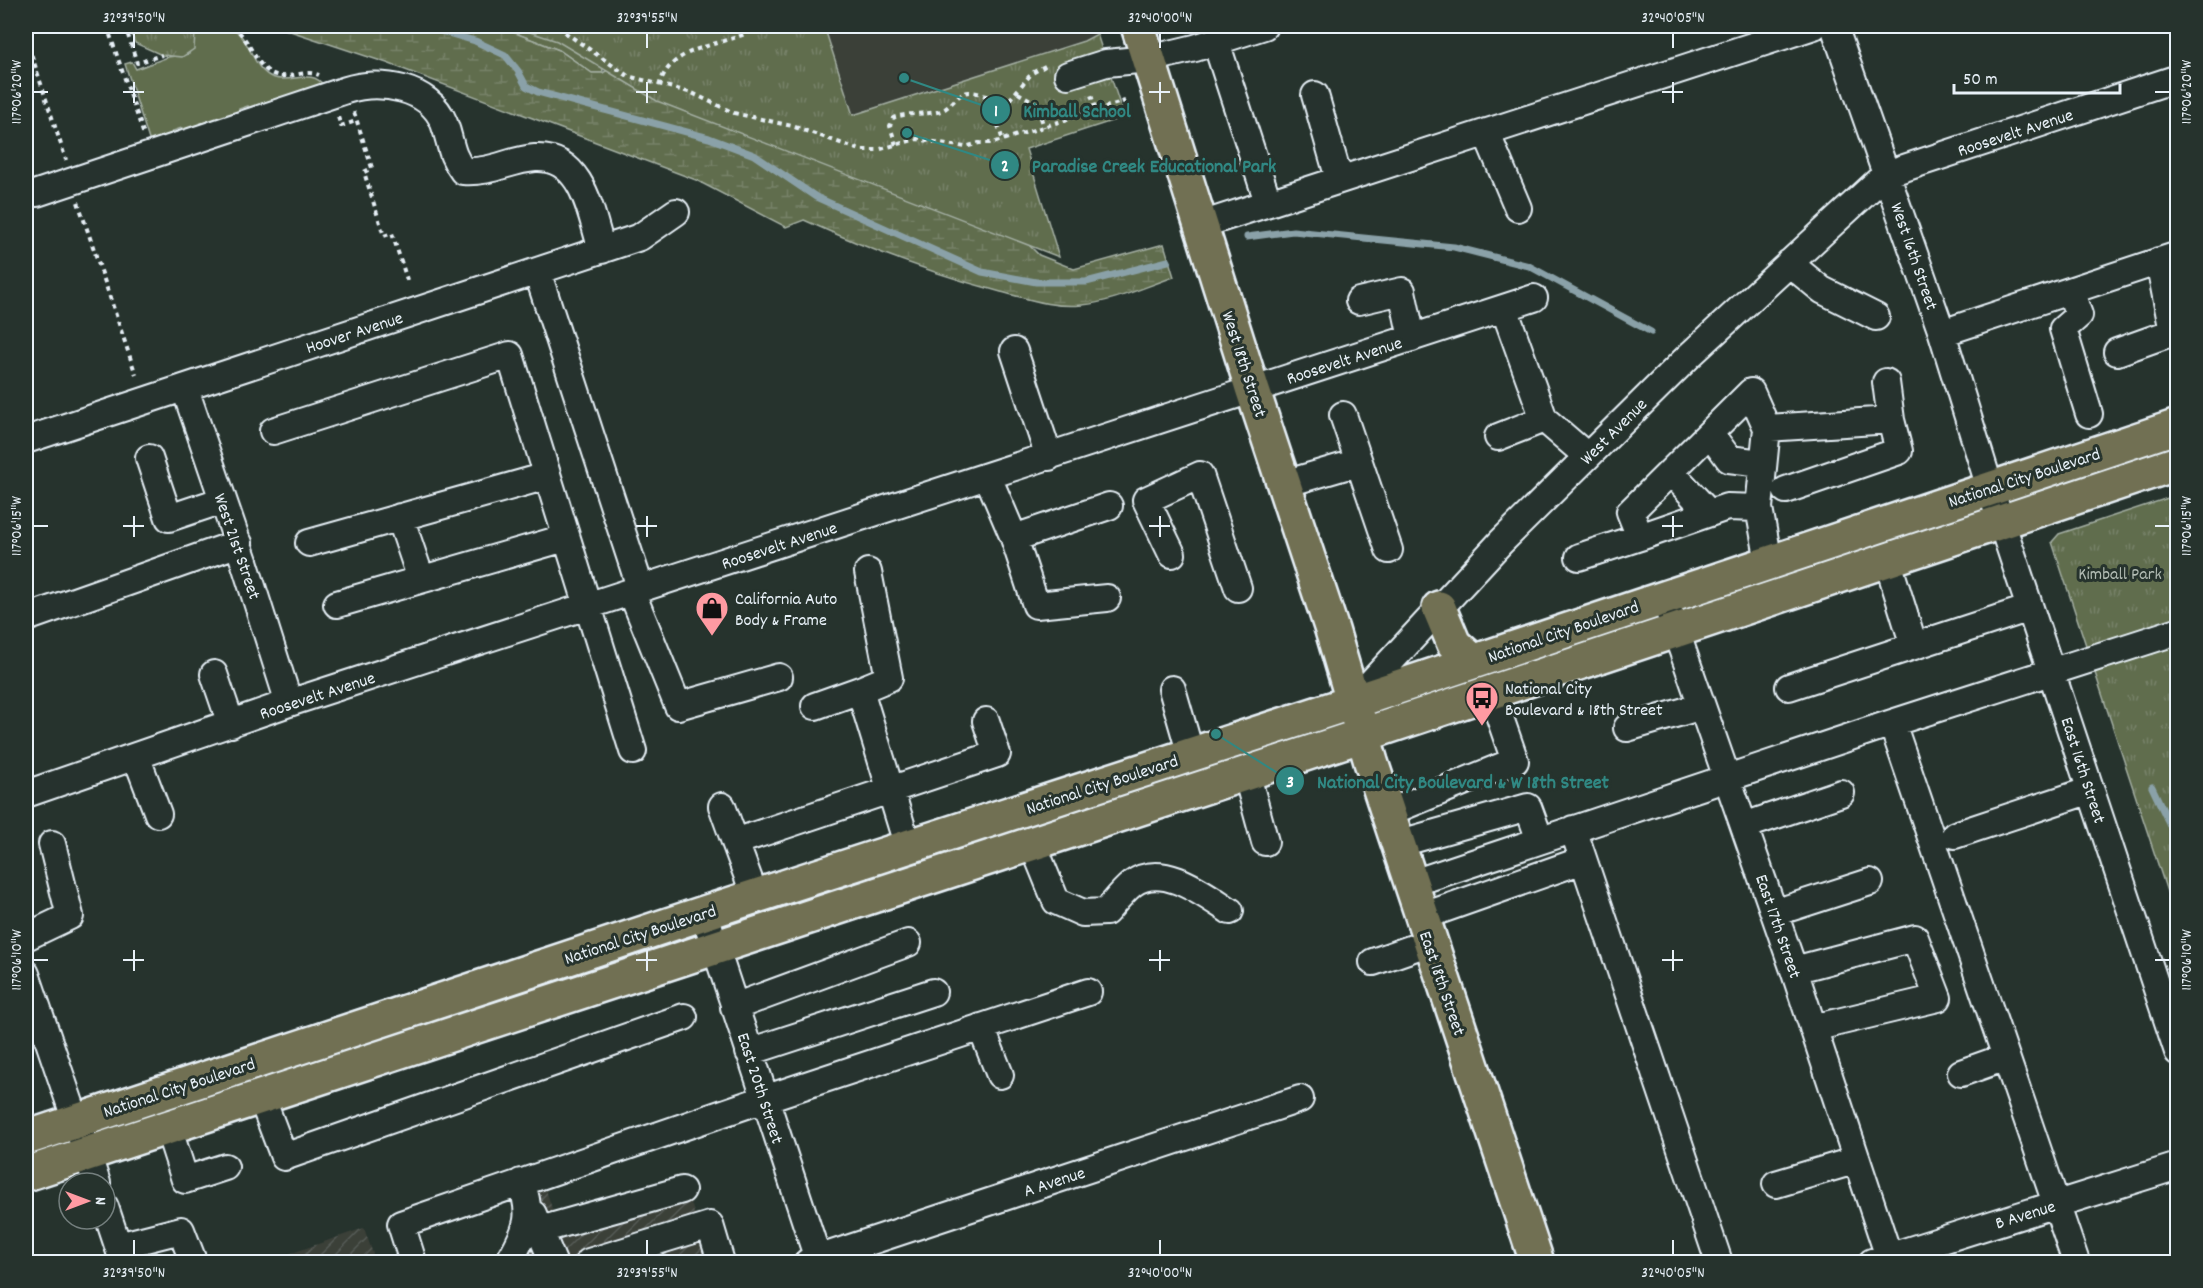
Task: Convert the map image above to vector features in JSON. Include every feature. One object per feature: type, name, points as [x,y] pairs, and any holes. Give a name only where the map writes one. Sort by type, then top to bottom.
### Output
[{"type":"main road","name":"West 18th Street","points":[[1138,26],[1353,702]]},
{"type":"main road","name":"National City Boulevard","points":[[26,1138],[755,896],[1353,702],[2178,426]]},
{"type":"main road","name":"National City Boulevard","points":[[26,1174],[93,1168],[168,1127],[1363,735],[2178,463]]},
{"type":"main road","points":[[1439,608],[1454,644],[1473,661]]},
{"type":"main road","name":"East 18th Street","points":[[1353,702],[1410,884],[1537,1263]]},
{"type":"street","points":[[1068,70],[1149,59],[1216,42],[1264,26]]},
{"type":"street","points":[[1201,225],[1814,26]]},
{"type":"street","name":"West 16th Street","points":[[1834,26],[1942,333],[1990,488]]},
{"type":"street","points":[[1216,42],[1268,202]]},
{"type":"street","name":"Roosevelt Avenue","points":[[1886,174],[2178,78]]},
{"type":"street","points":[[37,193],[338,92],[371,84],[421,94],[433,105],[444,122],[452,156],[463,171],[489,171],[535,158],[553,161],[572,172],[581,183],[602,250]]},
{"type":"street","points":[[1315,95],[1339,179]]},
{"type":"street","points":[[1486,132],[1518,208]]},
{"type":"street","name":"West Avenue","points":[[1353,702],[1439,608],[1587,456],[1689,356],[1886,174]]},
{"type":"street","name":"Hoover Avenue","points":[[26,440],[640,237],[676,212]]},
{"type":"street","points":[[1942,333],[2168,258],[2173,332],[2117,352]]},
{"type":"street","points":[[1789,263],[1822,290],[1876,317]]},
{"type":"street","points":[[537,271],[637,592],[678,706],[779,677]]},
{"type":"street","points":[[1359,301],[1402,291],[1412,338]]},
{"type":"street","points":[[2070,291],[2079,315],[2063,329],[2089,414]]},
{"type":"street","name":"Roosevelt Avenue","points":[[26,794],[289,703],[637,592],[1534,298]]},
{"type":"street","points":[[1503,308],[1544,419],[1587,456]]},
{"type":"street","points":[[1014,351],[1049,457]]},
{"type":"street","points":[[273,431],[510,355],[586,608],[633,751]]},
{"type":"street","points":[[1786,490],[1899,451],[1886,382]]},
{"type":"street","name":"West 21st Street","points":[[185,389],[238,543],[289,703]]},
{"type":"street","points":[[1640,537],[1630,512],[1751,392],[1767,428],[1759,508],[1769,562]]},
{"type":"street","points":[[1343,415],[1389,550]]},
{"type":"street","points":[[1498,437],[1544,419]]},
{"type":"street","points":[[1767,428],[1892,420]]},
{"type":"street","points":[[1710,433],[1729,459],[1762,463]]},
{"type":"street","points":[[149,458],[169,518],[223,500]]},
{"type":"street","points":[[1284,484],[1359,462]]},
{"type":"street","points":[[1671,472],[1708,513]]},
{"type":"street","points":[[1173,554],[1146,500],[1200,475],[1238,588]]},
{"type":"street","points":[[309,543],[547,476]]},
{"type":"street","points":[[988,477],[1014,538],[1036,605],[1107,598]]},
{"type":"street","name":"East 16th Street","points":[[1990,488],[2178,1052]]},
{"type":"street","points":[[1014,538],[1109,506]]},
{"type":"street","points":[[1579,557],[1727,507],[1759,508]]},
{"type":"street","points":[[400,518],[421,579]]},
{"type":"street","points":[[337,604],[566,538]]},
{"type":"street","points":[[26,618],[238,543]]},
{"type":"street","points":[[1887,559],[1914,646]]},
{"type":"street","points":[[815,706],[890,678],[868,572]]},
{"type":"street","name":"East 17th Street","points":[[1664,597],[1794,970],[1857,1160],[1880,1260]]},
{"type":"street","points":[[1790,687],[2030,608]]},
{"type":"street","points":[[1410,884],[1892,723],[2178,631]]},
{"type":"street","points":[[214,674],[231,724]]},
{"type":"street","points":[[1172,689],[1191,755]]},
{"type":"street","points":[[860,690],[908,847]]},
{"type":"street","points":[[1387,813],[1515,761],[1491,692]]},
{"type":"street","points":[[1627,728],[1702,706]]},
{"type":"street","points":[[735,842],[997,754],[986,721]]},
{"type":"street","points":[[1892,723],[2076,1263]]},
{"type":"street","points":[[136,756],[158,814]]},
{"type":"street","points":[[1246,772],[1265,842]]},
{"type":"street","points":[[1955,835],[2091,790]]},
{"type":"street","points":[[1744,826],[1841,793]]},
{"type":"street","points":[[722,806],[755,896]]},
{"type":"street","points":[[1398,844],[1528,807],[1540,840]]},
{"type":"street","points":[[1573,829],[1719,1263]]},
{"type":"street","points":[[1032,842],[1056,901],[1083,913],[1106,912],[1133,883],[1163,875],[1193,886],[1230,911]]},
{"type":"street","points":[[26,937],[70,916],[52,844]]},
{"type":"street","points":[[1373,962],[1425,929],[1583,860]]},
{"type":"street","points":[[1774,913],[1870,882]]},
{"type":"street","name":"East 20th Street","points":[[704,913],[815,1261]]},
{"type":"street","points":[[1794,970],[1915,938],[1938,998],[1813,1028]]},
{"type":"street","points":[[734,1007],[908,943]]},
{"type":"street","points":[[26,981],[93,1168]]},
{"type":"street","points":[[749,1052],[933,992]]},
{"type":"street","points":[[413,1263],[401,1224],[525,1194],[764,1099],[1088,992]]},
{"type":"street","points":[[261,1096],[284,1157],[684,1017]]},
{"type":"street","points":[[981,1028],[1000,1075]]},
{"type":"street","points":[[1960,1073],[2006,1057]]},
{"type":"street","name":"A Avenue","points":[[815,1261],[1300,1099]]},
{"type":"street","points":[[168,1127],[185,1180],[225,1167]]},
{"type":"street","points":[[1776,1184],[1857,1160]]},
{"type":"street","name":"B Avenue","points":[[1880,1260],[2178,1166]]},
{"type":"street","points":[[540,1230],[682,1190]]},
{"type":"street","points":[[525,1194],[553,1263]]},
{"type":"street","points":[[512,1263],[511,1258],[523,1238],[525,1194]]},
{"type":"street","points":[[589,1263],[710,1225],[721,1263]]},
{"type":"street","points":[[113,1231],[120,1254],[181,1230],[193,1261]]},
{"type":"path","points":[[107,26],[151,155]]},
{"type":"path","points":[[125,26],[137,63],[162,55]]},
{"type":"path","points":[[232,26],[241,32],[261,65],[271,73],[292,76],[313,72],[338,92],[356,121],[372,168],[364,172],[384,236],[392,233],[408,283]]},
{"type":"path","points":[[561,26],[560,29],[628,76],[692,93],[734,113],[792,126],[860,150],[877,150],[917,139],[965,147],[1003,141],[1125,101]]},
{"type":"path","points":[[659,86],[666,67],[676,59],[693,51],[747,35],[760,26]]},
{"type":"path","points":[[26,38],[71,182],[136,375]]},
{"type":"path","points":[[896,145],[890,126],[893,118],[914,112],[942,111],[958,96],[968,92],[978,93],[990,99],[1010,99],[1018,93],[1032,73],[1068,70],[1096,110]]},
{"type":"path","points":[[338,92],[341,126],[356,121]]},
{"type":"path","points":[[1018,93],[1036,103],[1044,128]]},
{"type":"path","points":[[990,99],[1003,141]]},
{"type":"shaded area","points":[[824,26],[1105,26],[1106,29],[1084,41],[853,115]]},
{"type":"shaded area","points":[[682,1174],[707,1254],[679,1262],[531,1262],[510,1197],[545,1186],[554,1215]]},
{"type":"shaded area","points":[[364,1228],[376,1262],[269,1261]]},
{"type":"green space","points":[[223,25],[234,29],[245,41],[262,70],[268,75],[283,79],[312,78],[319,80],[324,86],[250,111],[248,106],[239,109],[240,113],[184,132],[182,128],[173,131],[174,135],[150,143],[125,64],[132,62],[136,69],[168,57],[189,54],[195,33],[193,29]]},
{"type":"green space","points":[[129,26],[191,26],[195,32],[194,49],[182,57],[162,55],[135,43]]},
{"type":"green space","points":[[275,26],[497,26],[559,50],[592,73],[603,73],[676,26],[835,128],[1017,233],[1039,255],[1074,269],[1164,244],[1174,277],[1105,301],[1072,306],[1041,302],[976,285],[901,260],[804,220],[786,227],[696,180],[387,63]]},
{"type":"green space","points":[[497,26],[620,26],[601,48],[603,73],[592,73],[559,50]]},
{"type":"green space","points":[[512,26],[824,26],[853,115],[1084,41],[1097,34],[1124,117],[1026,149],[1059,257],[657,101],[557,41]]},
{"type":"green space","name":"Kimball Park","points":[[2177,495],[2177,922],[2052,542],[2059,534]]},
{"type":"waterway","points":[[424,26],[475,41],[505,55],[526,86],[538,92],[709,138],[754,155],[816,197],[982,272],[1036,282],[1086,282],[1168,261]]},
{"type":"waterway","points":[[1247,237],[1293,231],[1454,247],[1529,266],[1651,332]]},
{"type":"waterway","points":[[2152,787],[2178,842]]},
{"type":"place","name":"Kimball School","points":[[904,78]]},
{"type":"place","name":"Paradise Creek Educational Park","points":[[907,133]]},
{"type":"place","name":"California Auto Body & Frame","points":[[712,637]]},
{"type":"place","name":"National City Boulevard & 18th Street","points":[[1482,727]]},
{"type":"place","name":"National City Boulevard & W 18th Street","points":[[1216,734]]}]
